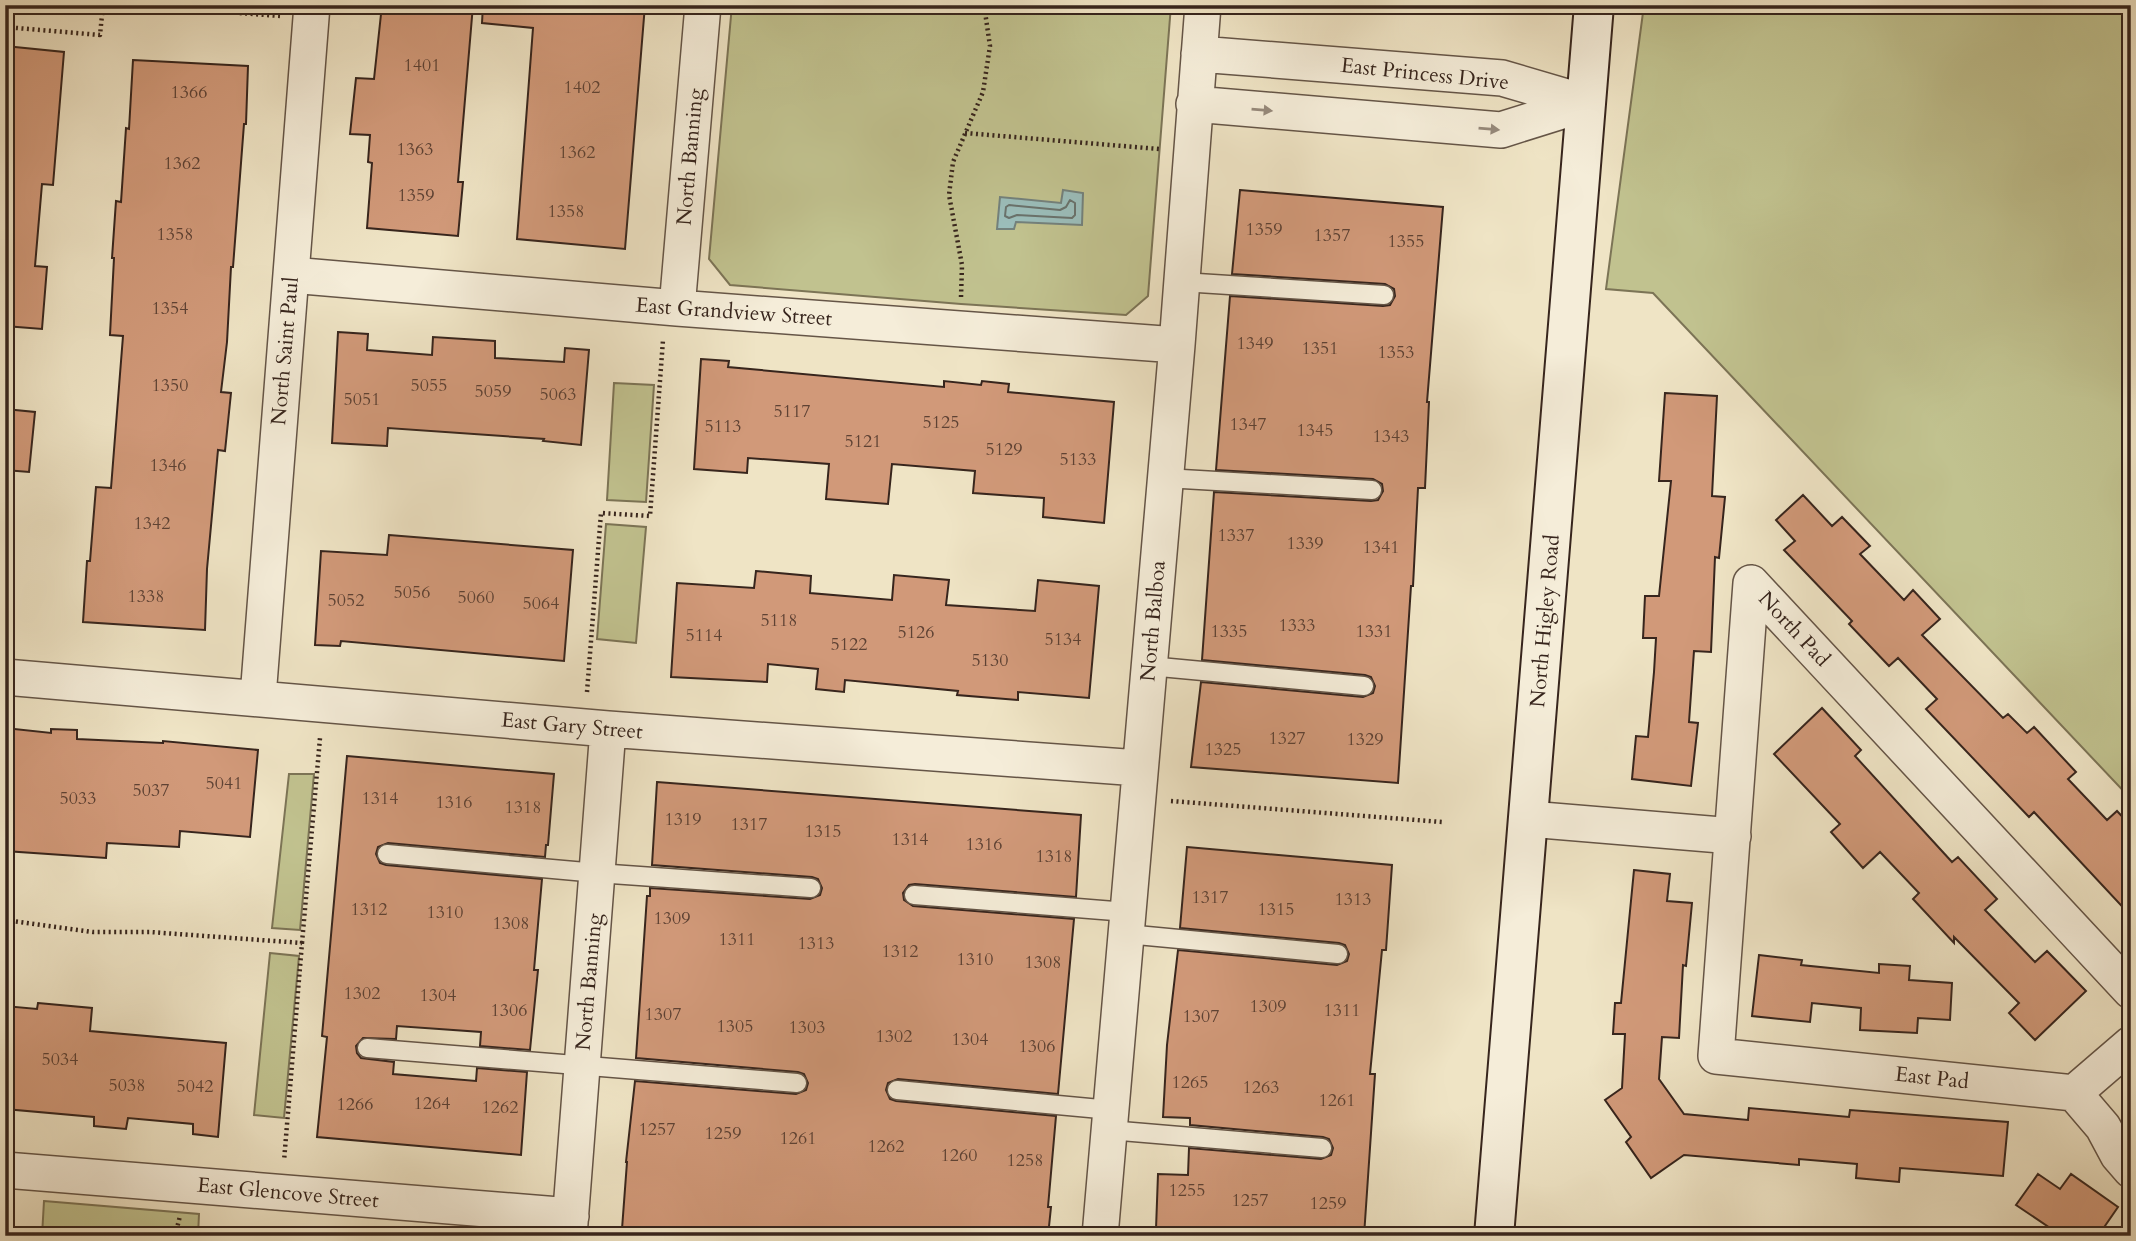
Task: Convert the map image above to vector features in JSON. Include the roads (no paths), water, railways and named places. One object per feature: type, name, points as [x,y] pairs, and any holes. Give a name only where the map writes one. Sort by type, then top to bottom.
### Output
[{"type":"main road","name":"North Higley Road","points":[[1494,1236],[1594,5]]},
{"type":"street","name":"North Banning","points":[[671,321],[703,5]]},
{"type":"street","name":"North Balboa","points":[[1100,1236],[1177,345],[1203,5]]},
{"type":"street","name":"North Saint Paul","points":[[258,697],[291,275],[298,11]]},
{"type":"street","name":"East Princess Drive","points":[[1199,54],[1502,78],[1587,103]]},
{"type":"street","name":"East Princess Drive","points":[[1194,104],[1501,130],[1587,103]]},
{"type":"street","name":"East Grandview Street","points":[[291,275],[671,321],[1177,345]]},
{"type":"street","name":"North Pad","points":[[1716,1056],[1751,583],[2131,991]]},
{"type":"street","name":"East Gary Street","points":[[5,677],[608,729],[1139,768]]},
{"type":"street","name":"North Banning","points":[[570,1226],[608,729]]},
{"type":"street","points":[[1529,820],[1733,836]]},
{"type":"street","points":[[2131,1044],[2074,1093],[2103,1127],[2118,1154],[2131,1170]]},
{"type":"street","name":"East Pad","points":[[1716,1056],[2074,1093]]},
{"type":"street","name":"East Glencove Street","points":[[5,1170],[570,1226]]},
{"type":"lane","points":[[1182,282],[1384,295]]},
{"type":"lane","points":[[1165,478],[1372,490]]},
{"type":"lane","points":[[1149,666],[1364,686]]},
{"type":"lane","points":[[387,854],[597,873],[811,888]]},
{"type":"lane","points":[[914,895],[1338,954]]},
{"type":"lane","points":[[367,1048],[797,1083]]},
{"type":"lane","points":[[897,1090],[1322,1148]]},
{"type":"water","points":[[1063,190],[1083,193],[1082,225],[1016,222],[1014,229],[997,229],[1000,197],[1061,203]]}]
